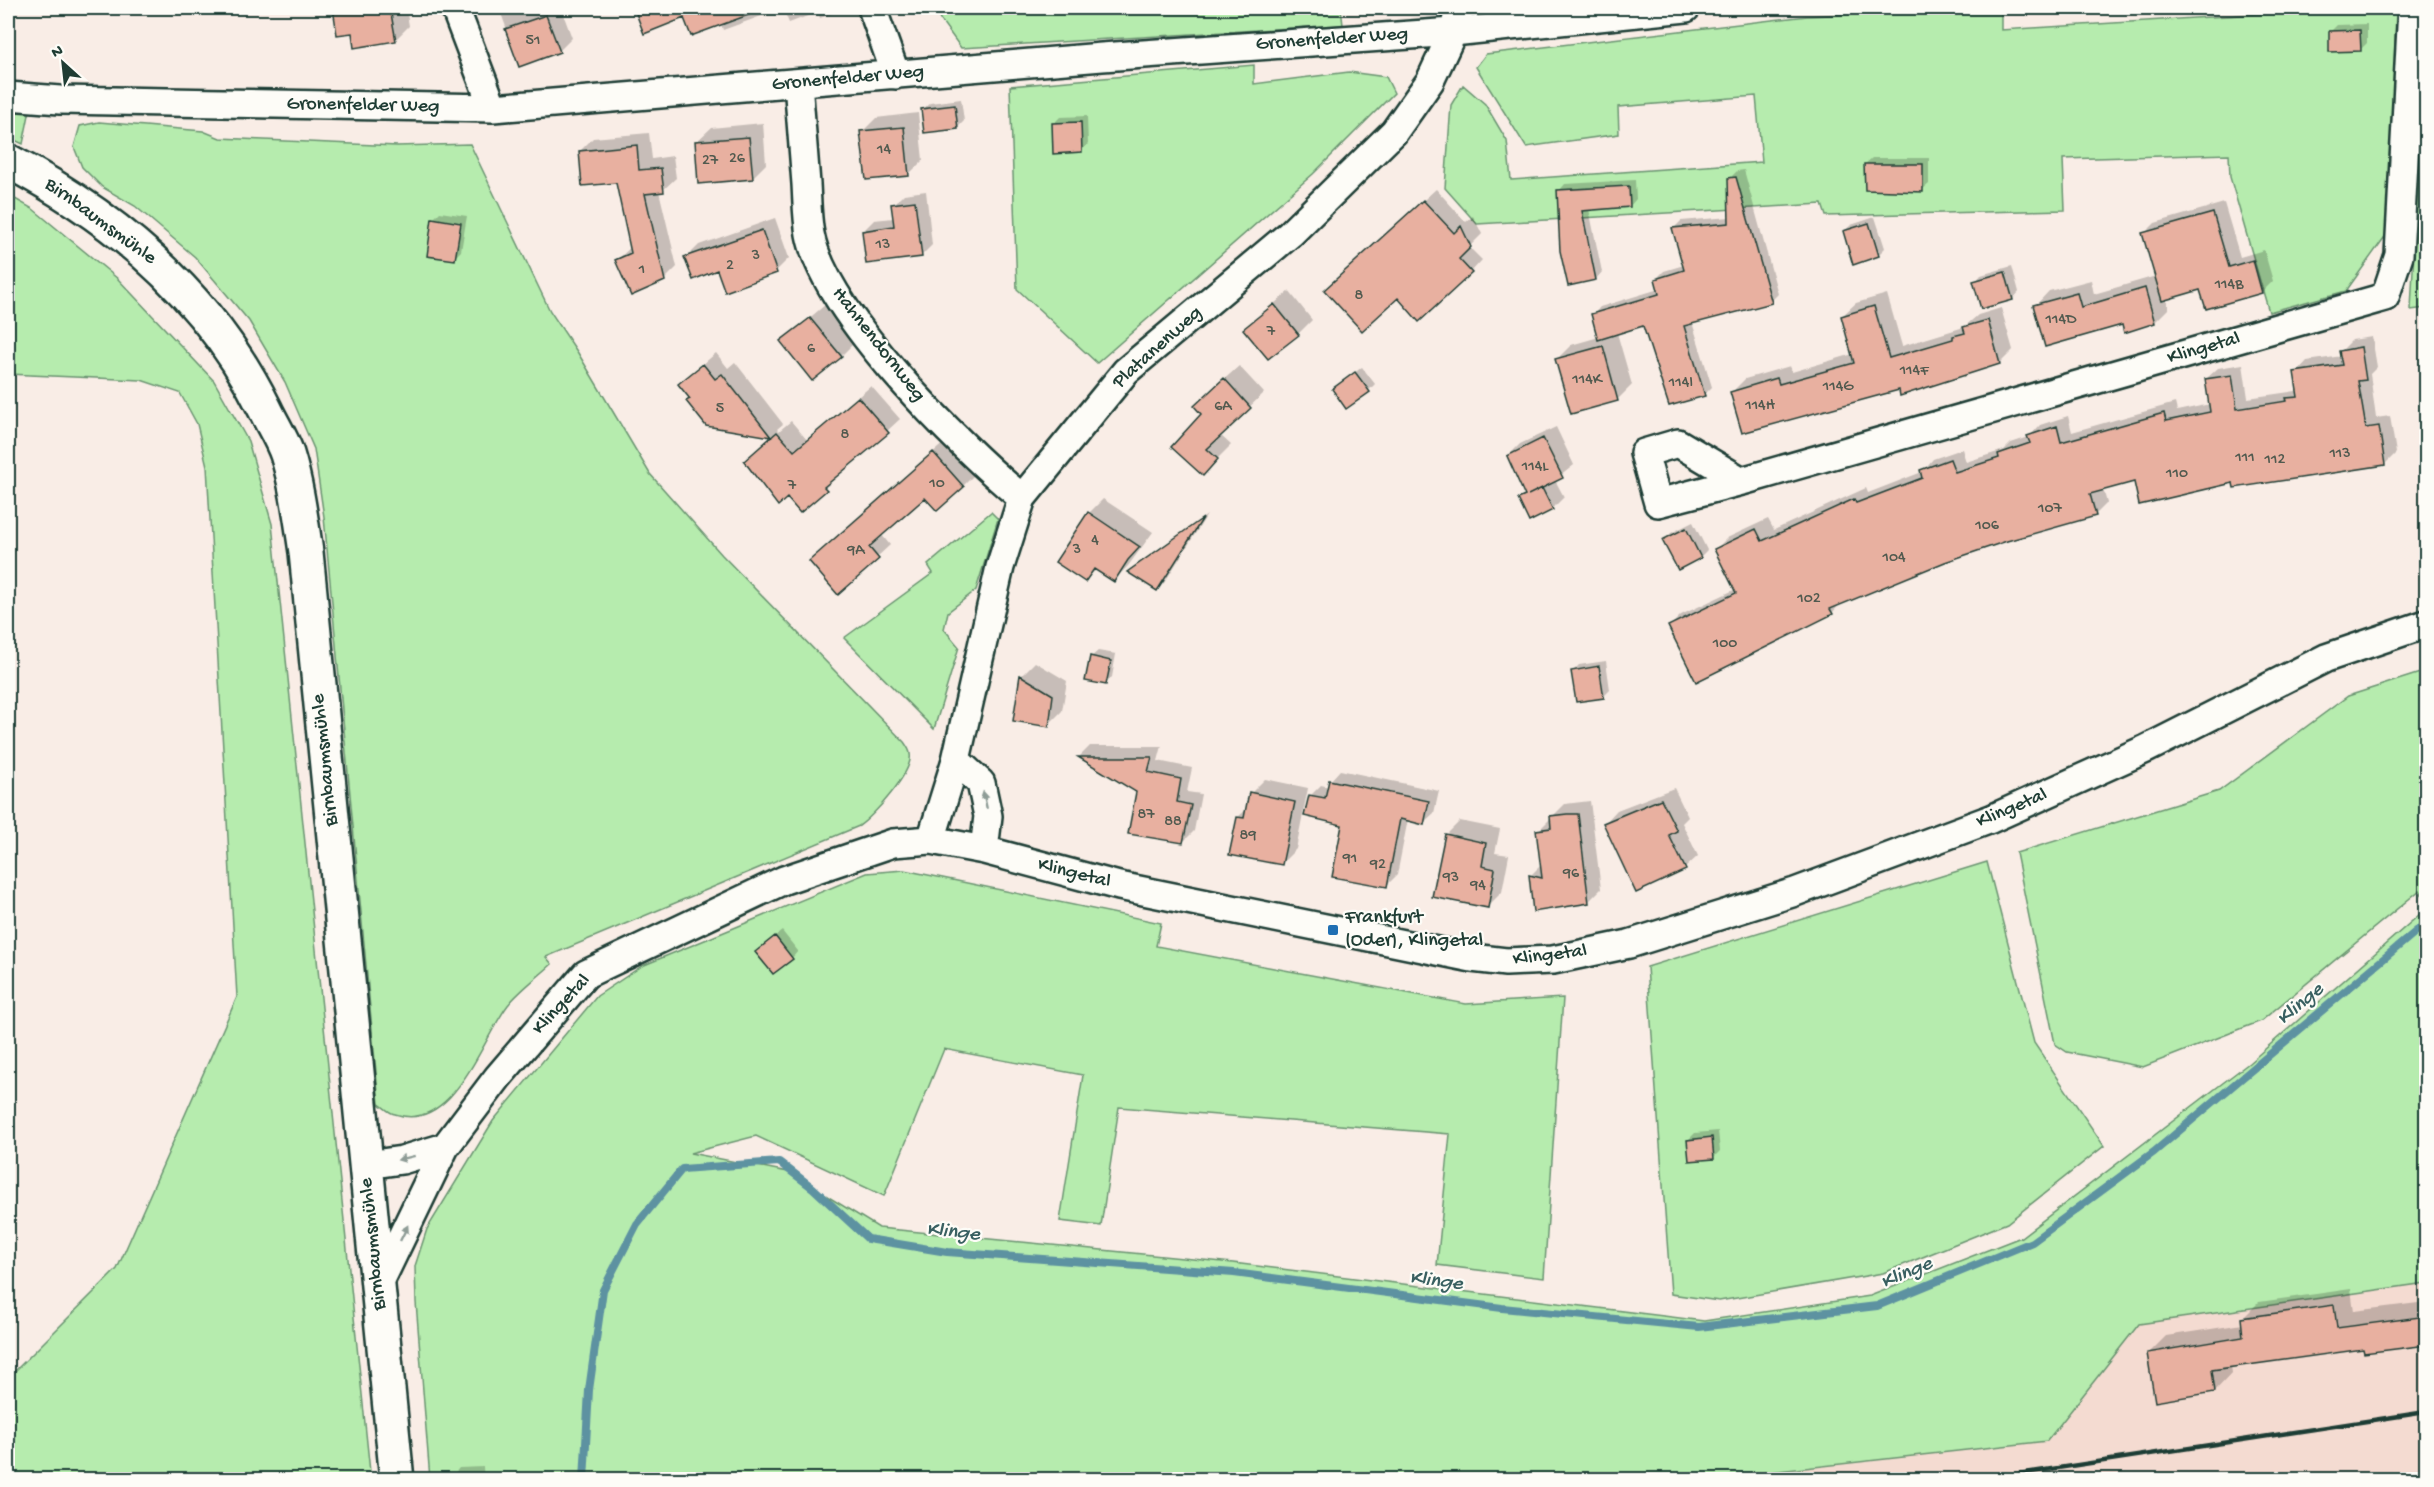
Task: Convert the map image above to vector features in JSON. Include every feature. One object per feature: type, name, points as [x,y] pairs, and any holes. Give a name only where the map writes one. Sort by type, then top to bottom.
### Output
[{"type":"main road","name":"Birnbaumsmühle","points":[[8,161],[100,217],[158,263],[213,325],[252,383],[286,452],[299,504],[306,552],[397,1479]]},
{"type":"street","points":[[455,8],[493,108]]},
{"type":"street","points":[[872,8],[896,75]]},
{"type":"street","name":"Gronenfelder Weg","points":[[8,96],[60,100],[493,108],[1102,57],[1456,20],[1686,8]]},
{"type":"street","name":"Klingetal","points":[[1742,481],[2385,297],[2399,255],[2412,8]]},
{"type":"street","name":"Platanenweg","points":[[931,840],[956,760],[1000,567],[1022,498],[1126,371],[1290,234],[1394,132],[1430,81],[1456,20]]},
{"type":"street","name":"Hahnendornweg","points":[[798,83],[810,235],[829,281],[843,305],[880,354],[992,473],[1022,498]]},
{"type":"street","name":"Klingetal","points":[[378,1286],[445,1147],[498,1077],[586,974],[784,880],[893,843],[931,840],[984,850],[1119,886],[1472,958],[1506,962],[1553,960],[1629,944],[1697,923],[1795,891],[1991,819],[2146,749],[2326,658],[2427,624]]},
{"type":"street","points":[[956,760],[981,783],[988,816],[984,850]]},
{"type":"street","points":[[367,1165],[402,1160],[445,1147]]},
{"type":"shaded area","points":[[2426,1283],[2426,1479],[1698,1480],[2047,1441],[2139,1324]]},
{"type":"green space","points":[[932,8],[1341,8],[1343,25],[961,48]]},
{"type":"green space","points":[[2001,8],[2001,30],[2356,8],[2396,8],[2389,231],[2346,291],[2269,312],[2230,177],[2229,154],[2063,159],[2065,210],[1826,216],[1822,204],[1477,224],[1445,188],[1451,105],[1463,85],[1485,104],[1507,141],[1511,180],[1762,162],[1756,96],[1618,107],[1619,134],[1526,147],[1476,67],[1486,54],[1807,16]]},
{"type":"green space","points":[[2426,8],[2426,308],[2411,310]]},
{"type":"green space","points":[[1254,65],[1254,84],[1349,72],[1386,77],[1394,93],[1313,174],[1097,363],[1017,289],[1010,86]]},
{"type":"green space","points":[[8,108],[30,110],[23,144],[8,137]]},
{"type":"green space","points":[[99,122],[203,131],[220,138],[397,146],[470,144],[550,311],[578,353],[650,474],[722,555],[904,742],[910,754],[910,762],[899,782],[882,804],[859,826],[546,957],[552,964],[508,1005],[464,1080],[433,1110],[415,1116],[393,1113],[379,1104],[324,517],[314,449],[285,382],[249,321],[195,257],[135,206],[102,187],[82,167],[74,147],[80,126]]},
{"type":"green space","points":[[8,195],[33,209],[118,279],[214,381],[248,441],[272,524],[370,1472],[367,1479],[8,1479],[8,1378],[117,1269],[237,997],[207,466],[197,424],[180,393],[141,380],[8,374]]},
{"type":"green space","points":[[991,512],[998,519],[976,590],[948,612],[944,629],[959,647],[934,729],[844,638],[933,573],[928,565]]},
{"type":"green space","points":[[2426,671],[2426,903],[2420,890],[2261,1021],[2143,1067],[2067,1052],[2055,1044],[2016,853],[2219,791],[2348,696]]},
{"type":"green space","points":[[1987,862],[2034,1043],[2104,1146],[2007,1223],[1883,1273],[1719,1301],[1671,1294],[1647,967]]},
{"type":"green space","points":[[904,870],[1161,923],[1156,946],[1466,1004],[1563,998],[1544,1278],[1437,1265],[1450,1134],[1119,1107],[1101,1226],[1060,1221],[1083,1075],[944,1049],[884,1196],[756,1136],[690,1153],[788,1172],[879,1228],[1233,1263],[1704,1321],[1870,1296],[2021,1237],[2249,1063],[2426,909],[2426,1283],[2139,1324],[2047,1441],[1698,1480],[430,1479],[415,1266],[427,1229],[493,1121],[597,996],[642,966],[867,873]]},
{"type":"building","points":[[333,8],[390,8],[396,41],[354,48],[352,33],[337,35]]},
{"type":"building","points":[[634,8],[762,8],[762,10],[691,36],[684,18],[644,34]]},
{"type":"building","points":[[546,15],[560,52],[519,67],[505,29]]},
{"type":"building","points":[[2360,30],[2361,51],[2329,52],[2329,31]]},
{"type":"building","points":[[955,105],[958,129],[924,133],[921,109]]},
{"type":"building","points":[[1081,122],[1082,152],[1053,154],[1052,123]]},
{"type":"building","points":[[904,127],[909,176],[866,180],[860,131]]},
{"type":"building","points":[[749,137],[753,179],[698,184],[695,141]]},
{"type":"building","points":[[637,145],[639,170],[661,168],[664,192],[645,194],[665,281],[631,296],[615,260],[631,253],[616,183],[582,186],[579,151]]},
{"type":"building","points":[[1864,164],[1923,164],[1923,192],[1865,190]]},
{"type":"building","points":[[1736,177],[1772,303],[1684,326],[1705,396],[1669,406],[1643,326],[1598,340],[1591,314],[1659,294],[1655,279],[1684,270],[1672,228],[1729,223],[1728,178]]},
{"type":"building","points":[[1629,186],[1630,207],[1582,211],[1596,280],[1568,286],[1560,251],[1557,190]]},
{"type":"building","points":[[1423,200],[1454,233],[1461,226],[1471,247],[1459,259],[1472,273],[1419,322],[1398,298],[1362,331],[1324,290]]},
{"type":"building","points":[[915,201],[922,257],[866,264],[862,231],[894,226],[891,204]]},
{"type":"building","points":[[2213,213],[2229,267],[2253,260],[2262,293],[2206,309],[2200,290],[2162,301],[2142,233]]},
{"type":"building","points":[[432,218],[461,223],[455,260],[427,256]]},
{"type":"building","points":[[1869,223],[1879,256],[1853,265],[1843,231]]},
{"type":"building","points":[[762,230],[777,273],[725,292],[717,270],[693,280],[684,257]]},
{"type":"building","points":[[2005,272],[2013,300],[1981,309],[1973,281]]},
{"type":"building","points":[[2145,288],[2155,323],[2124,333],[2122,325],[2045,347],[2033,305],[2077,293],[2081,307]]},
{"type":"building","points":[[1274,304],[1299,335],[1268,359],[1243,329]]},
{"type":"building","points":[[1874,306],[1889,358],[1953,339],[1953,336],[1965,333],[1963,327],[1988,320],[2000,364],[1900,396],[1899,390],[1742,433],[1730,392],[1777,378],[1779,384],[1854,363],[1841,316]]},
{"type":"building","points":[[810,318],[842,357],[812,381],[780,341]]},
{"type":"building","points":[[1603,346],[1618,401],[1571,414],[1555,359]]},
{"type":"building","points":[[2361,347],[2366,380],[2358,381],[2366,428],[2379,426],[2385,465],[2234,488],[2233,483],[2139,505],[2134,482],[2090,494],[2096,516],[2007,541],[1945,562],[1830,609],[1833,614],[1696,682],[1668,626],[1736,593],[1714,549],[1756,529],[1762,541],[1854,499],[1856,503],[1922,478],[1920,470],[1950,459],[1955,472],[1999,458],[1998,454],[2030,443],[2027,436],[2057,426],[2061,442],[2164,413],[2166,421],[2210,412],[2205,379],[2232,375],[2237,409],[2287,401],[2286,398],[2298,397],[2294,372],[2342,365],[2339,351]]},
{"type":"building","points":[[703,364],[715,379],[722,374],[771,437],[706,426],[686,401],[690,399],[678,384]]},
{"type":"building","points":[[1355,372],[1370,392],[1346,409],[1332,389]]},
{"type":"building","points":[[1224,378],[1251,408],[1207,449],[1218,459],[1203,476],[1171,447],[1201,414],[1194,406]]},
{"type":"building","points":[[858,397],[889,433],[824,487],[827,490],[800,513],[787,498],[778,506],[744,461],[777,432],[794,451]]},
{"type":"building","points":[[1543,438],[1563,478],[1542,488],[1553,510],[1529,522],[1518,499],[1525,496],[1507,456]]},
{"type":"building","points":[[933,452],[964,487],[937,511],[925,498],[869,547],[879,559],[838,595],[809,561]]},
{"type":"building","points":[[1088,512],[1140,547],[1128,560],[1114,582],[1094,569],[1085,582],[1055,562]]},
{"type":"building","points":[[1203,518],[1157,591],[1127,572]]},
{"type":"building","points":[[1686,528],[1701,558],[1678,570],[1662,540]]},
{"type":"building","points":[[1090,656],[1111,661],[1106,685],[1085,681]]},
{"type":"building","points":[[1599,666],[1604,698],[1576,702],[1571,671]]},
{"type":"building","points":[[1020,675],[1053,695],[1049,727],[1013,721]]},
{"type":"building","points":[[1078,757],[1152,757],[1148,772],[1181,779],[1177,802],[1191,805],[1183,843],[1128,834],[1136,792]]},
{"type":"building","points":[[1329,780],[1429,801],[1424,825],[1400,819],[1387,887],[1332,877],[1342,825],[1304,816],[1309,795],[1325,798]]},
{"type":"building","points":[[1249,792],[1295,802],[1282,865],[1229,855],[1237,817],[1244,818]]},
{"type":"building","points":[[1661,799],[1677,831],[1669,835],[1686,870],[1636,893],[1603,823]]},
{"type":"building","points":[[1578,814],[1589,903],[1533,912],[1529,875],[1542,878],[1536,830],[1551,828],[1550,816]]},
{"type":"building","points":[[1445,834],[1486,843],[1482,866],[1495,869],[1488,908],[1432,897]]},
{"type":"building","points":[[775,936],[793,959],[773,974],[755,952]]},
{"type":"building","points":[[1712,1137],[1714,1159],[1689,1161],[1687,1140]]},
{"type":"building","points":[[2334,1305],[2337,1328],[2427,1316],[2427,1345],[2364,1353],[2363,1349],[2212,1370],[2215,1392],[2155,1402],[2147,1353],[2243,1337],[2241,1318]]},
{"type":"waterway","name":"Klinge","points":[[584,1480],[589,1390],[603,1290],[637,1224],[682,1169],[779,1162],[813,1188],[868,1239],[947,1252],[1234,1273],[1502,1308],[1699,1327],[1877,1306],[2032,1242],[2154,1152],[2426,923]]},
{"type":"railway","points":[[1979,1480],[2426,1412]]},
{"type":"place","name":"Frankfurt (Oder), Klingetal","points":[[1333,930]]}]
